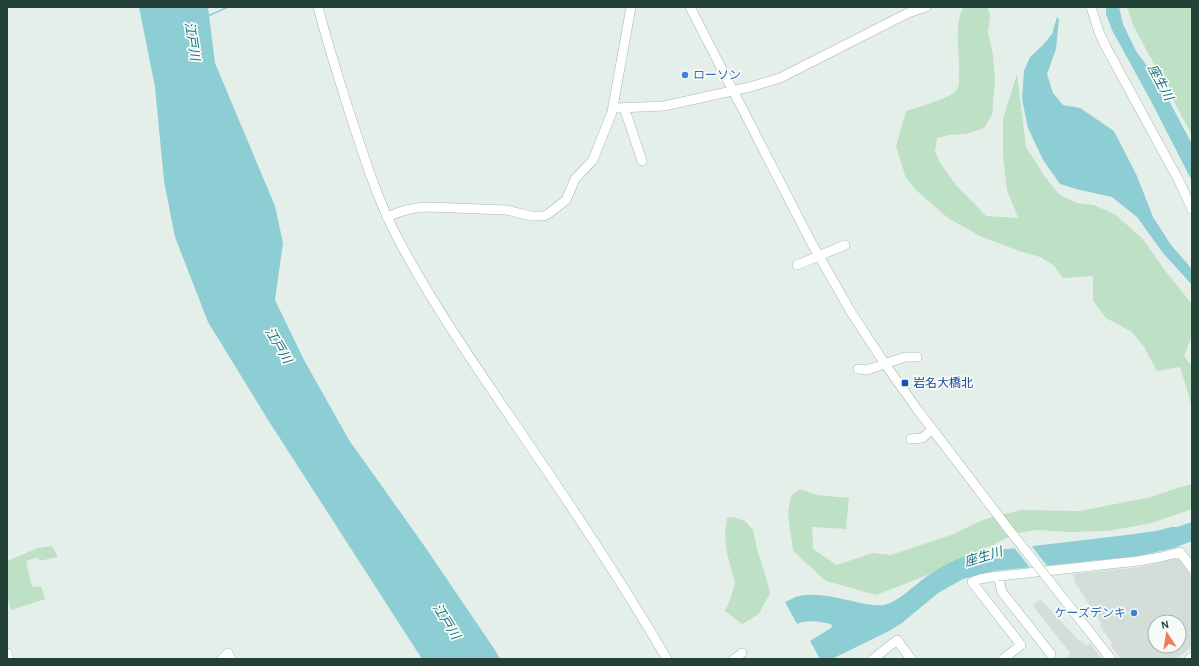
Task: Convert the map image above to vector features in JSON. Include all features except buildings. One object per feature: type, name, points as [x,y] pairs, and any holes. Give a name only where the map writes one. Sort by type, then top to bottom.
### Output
[{"type":"street","points":[[318,7],[364,157],[388,217],[409,258],[464,347],[605,558],[667,659]]},
{"type":"street","points":[[388,217],[402,211],[420,207],[506,210],[544,216],[566,200],[575,180],[593,160],[612,112],[631,7]]},
{"type":"street","points":[[690,7],[819,256],[851,312],[885,364],[932,430],[1111,659]]},
{"type":"street","points":[[613,106],[619,108],[664,106],[733,91],[780,78],[908,13],[926,7]]},
{"type":"street","points":[[1091,7],[1098,32],[1103,42],[1178,179],[1192,209]]},
{"type":"street","points":[[624,107],[642,161]]},
{"type":"street","points":[[797,265],[845,245]]},
{"type":"street","points":[[858,369],[867,370],[905,357],[917,357]]},
{"type":"street","points":[[911,440],[922,438],[932,430]]},
{"type":"street","points":[[948,450],[958,446]]},
{"type":"street","points":[[1003,659],[1022,645],[972,582],[998,576],[1150,560],[1180,552],[1192,568]]},
{"type":"street","points":[[998,576],[1002,592],[1051,654]]},
{"type":"street","points":[[874,659],[898,640],[911,659]]},
{"type":"street","points":[[7,653],[9,659]]},
{"type":"street","points":[[222,659],[228,653],[231,659]]},
{"type":"street","points":[[734,659],[742,653]]},
{"type":"shaded area","points":[[1177,558],[1179,559],[1192,577],[1192,647],[1187,651],[1187,614],[1147,614],[1147,654],[1183,654],[1176,659],[1121,659],[1111,646],[1112,643],[1100,626],[1101,623],[1074,581],[1075,579],[1072,574],[1140,567]]},
{"type":"shaded area","points":[[1040,599],[1079,641],[1082,641],[1087,646],[1090,643],[1102,659],[1064,659],[1071,654],[1033,606]]},
{"type":"green space","points":[[964,7],[988,7],[990,16],[988,32],[993,55],[995,80],[992,115],[984,128],[966,134],[949,135],[937,138],[935,151],[940,163],[957,186],[986,216],[1018,218],[1007,190],[1003,156],[1003,119],[1017,74],[1026,147],[1045,177],[1060,195],[1077,203],[1094,205],[1116,215],[1143,239],[1166,272],[1192,304],[1192,335],[1184,356],[1192,368],[1192,407],[1180,367],[1157,371],[1144,347],[1132,332],[1106,318],[1093,301],[1093,276],[1063,278],[1053,265],[1040,257],[1019,251],[980,236],[948,218],[917,191],[906,178],[896,147],[906,111],[932,103],[952,94],[957,90],[959,81],[958,30],[961,13]]},
{"type":"green space","points":[[1127,7],[1192,7],[1192,135],[1133,25]]},
{"type":"green space","points":[[1192,484],[1192,509],[1152,523],[1108,531],[1067,532],[1038,530],[1017,533],[948,567],[876,595],[826,581],[793,551],[788,514],[791,496],[800,489],[817,495],[849,498],[846,529],[812,527],[813,549],[837,565],[872,553],[891,555],[951,535],[985,519],[1021,510],[1080,511],[1151,497]]},
{"type":"green space","points":[[733,517],[745,521],[753,530],[770,593],[759,614],[742,624],[725,611],[735,583],[727,553],[725,534],[727,518]]},
{"type":"green space","points":[[52,546],[58,557],[39,561],[38,557],[26,561],[32,587],[41,586],[45,599],[11,610],[7,596],[7,561],[38,548]]},
{"type":"water","name":"江戸川","points":[[139,7],[208,7],[215,63],[275,206],[283,243],[275,300],[304,360],[349,440],[423,544],[500,659],[422,659],[270,423],[208,322],[175,237],[164,181],[155,87]]},
{"type":"water","points":[[1106,7],[1119,7],[1123,24],[1136,51],[1159,82],[1192,144],[1192,181],[1112,30],[1106,14]]},
{"type":"water","points":[[1057,17],[1059,19],[1056,49],[1047,74],[1053,93],[1063,105],[1080,108],[1114,131],[1137,176],[1153,217],[1171,245],[1192,269],[1192,285],[1163,253],[1137,217],[1112,197],[1060,184],[1043,160],[1028,128],[1022,99],[1024,71],[1030,57],[1052,34]]},
{"type":"water","name":"座生川","points":[[1192,522],[1192,541],[1174,548],[1139,556],[994,571],[963,579],[938,593],[902,623],[889,631],[832,659],[820,659],[810,641],[831,628],[831,624],[810,621],[797,624],[785,602],[797,596],[820,595],[870,605],[884,605],[896,600],[924,578],[940,568],[973,553],[1156,531],[1177,527]]},
{"type":"pier","points":[[1030,544],[1048,567],[1031,569],[1013,546]]},
{"type":"waterway","points":[[208,16],[228,7]]},
{"type":"place","name":"ローソン","points":[[685,75]]},
{"type":"place","name":"岩名大橋北","points":[[905,383]]},
{"type":"place","name":"ケーズデンキ","points":[[1134,613]]}]
